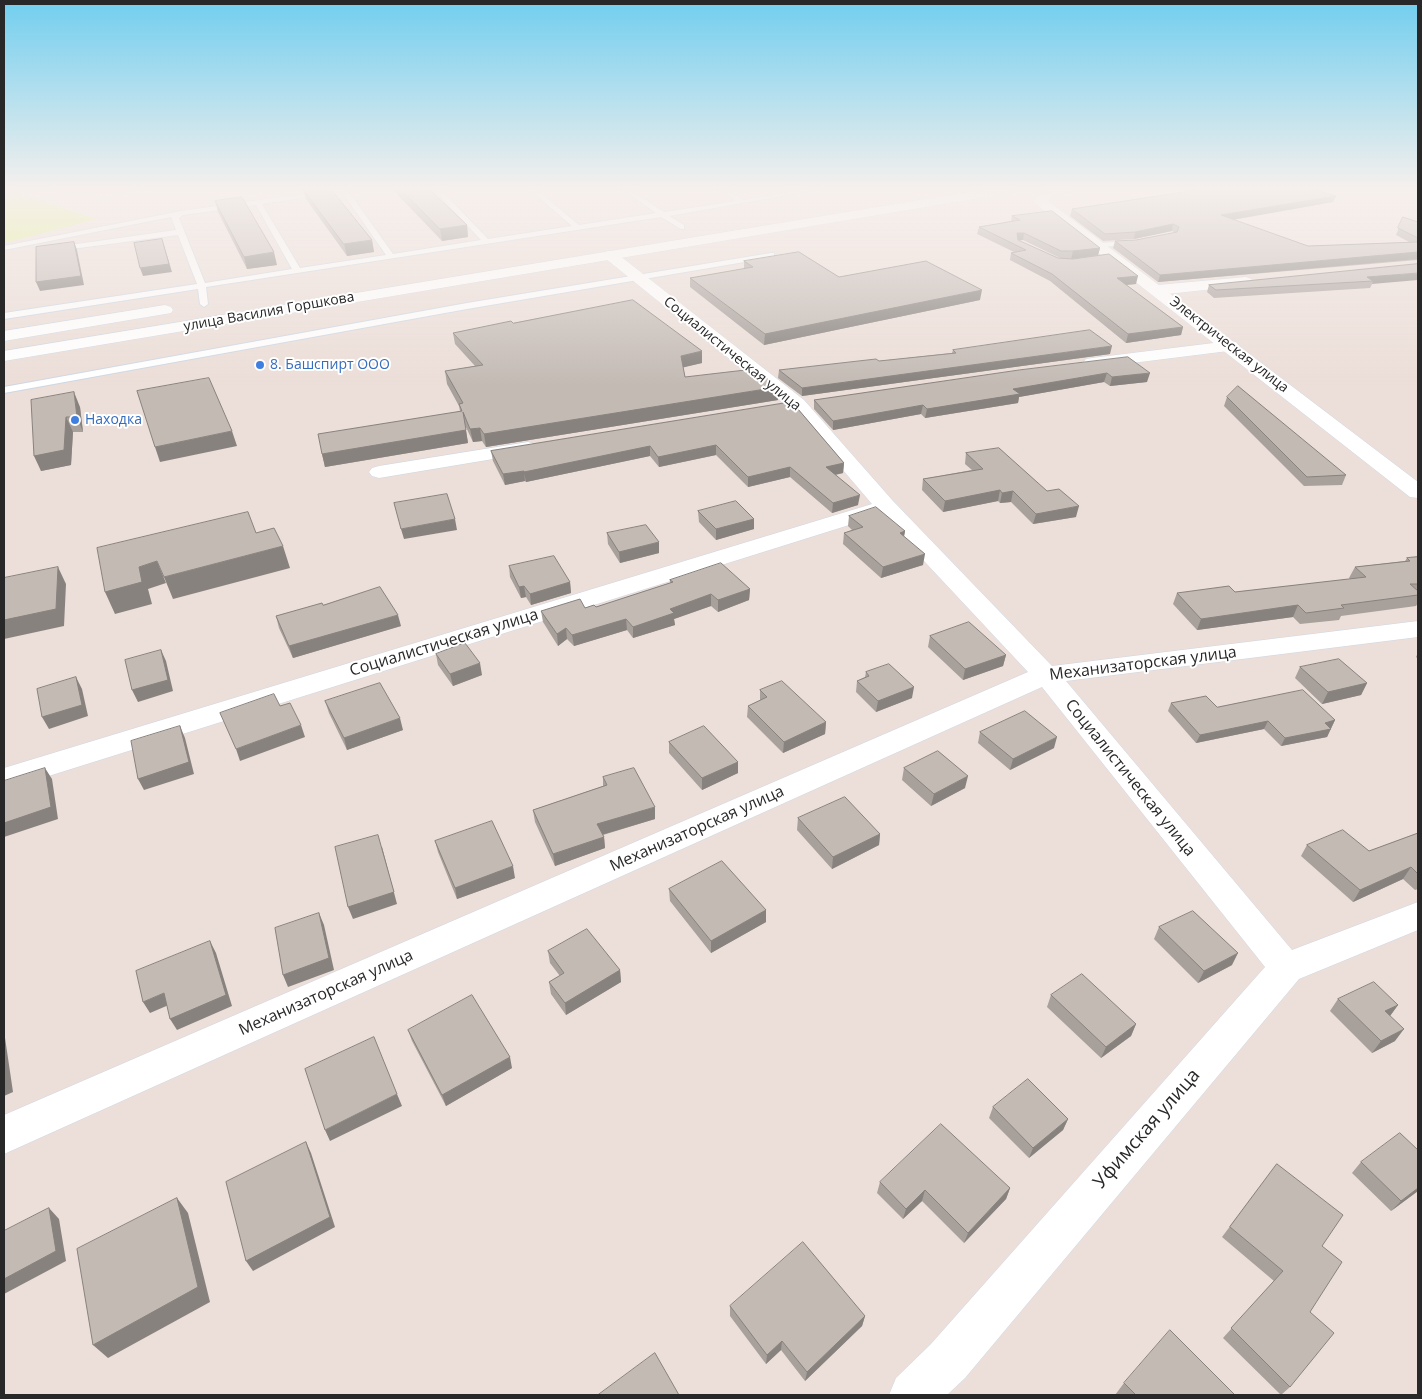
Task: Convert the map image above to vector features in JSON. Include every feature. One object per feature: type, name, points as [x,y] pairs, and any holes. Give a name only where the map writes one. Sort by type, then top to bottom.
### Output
[{"type":"street","name":"улица Василия Горшкова","points":[[4,356],[615,254]]},
{"type":"street","name":"Электрическая улица","points":[[1102,254],[1104,258],[1158,290],[1418,492]]},
{"type":"street","name":"Социалистическая улица","points":[[610,255],[797,404],[885,506],[1046,675],[1286,968]]},
{"type":"street","points":[[1158,290],[1264,280]]},
{"type":"street","name":"улица Василия Горшкова","points":[[4,336],[223,301]]},
{"type":"street","points":[[75,324],[80,344]]},
{"type":"street","points":[[1078,365],[1230,346]]},
{"type":"street","points":[[379,472],[544,446]]},
{"type":"street","name":"Социалистическая улица","points":[[4,779],[885,506]]},
{"type":"street","name":"Механизаторская улица","points":[[4,1135],[1046,675],[1418,629]]},
{"type":"street","name":"Уфимская улица","points":[[913,1395],[948,1361],[1286,968],[1418,916]]},
{"type":"lane","points":[[190,254],[201,284],[194,306]]},
{"type":"lane","points":[[288,254],[297,270]]},
{"type":"lane","points":[[4,316],[403,254]]},
{"type":"lane","points":[[4,257],[14,255]]},
{"type":"lane","points":[[4,390],[467,306],[640,279],[771,255]]},
{"type":"building","points":[[36,254],[77,254],[81,276],[36,282]]},
{"type":"building","points":[[137,254],[166,254],[169,264],[140,268]]},
{"type":"building","points":[[243,254],[260,254],[244,257]]},
{"type":"building","points":[[785,254],[803,254],[839,277],[926,261],[982,290],[765,334],[690,278],[753,267],[744,261]]},
{"type":"building","points":[[1014,254],[1050,254],[1058,258],[1073,259],[1109,254],[1138,276],[1117,278],[1183,327],[1128,334],[1052,274]]},
{"type":"building","points":[[1133,254],[1392,254],[1160,275]]},
{"type":"building","points":[[1418,264],[1418,273],[1367,277],[1373,281],[1216,290],[1209,285]]},
{"type":"building","points":[[633,300],[702,351],[681,356],[685,377],[754,369],[778,387],[484,434],[480,428],[470,429],[463,412],[466,430],[322,454],[318,434],[462,411],[459,404],[463,403],[445,371],[483,365],[453,333]]},
{"type":"building","points":[[1090,330],[1112,346],[802,388],[779,370],[876,359],[879,361],[956,353],[953,350]]},
{"type":"building","points":[[1128,357],[1150,373],[1112,377],[1107,373],[1013,389],[1020,394],[927,409],[923,405],[833,421],[814,400],[1019,370]]},
{"type":"building","points":[[209,378],[232,431],[155,447],[137,391]]},
{"type":"building","points":[[1238,386],[1346,475],[1307,477],[1227,397]]},
{"type":"building","points":[[74,392],[77,417],[66,417],[64,450],[34,456],[31,400]]},
{"type":"building","points":[[792,402],[844,463],[826,467],[860,495],[833,503],[790,467],[748,477],[716,445],[658,457],[650,446],[524,472],[503,474],[491,451]]},
{"type":"building","points":[[999,448],[1047,491],[1059,489],[1079,506],[1036,514],[1013,491],[1002,493],[1000,490],[945,501],[923,479],[983,469],[966,453]]},
{"type":"building","points":[[447,494],[455,519],[401,529],[394,503]]},
{"type":"building","points":[[736,501],[754,519],[716,529],[698,511]]},
{"type":"building","points":[[876,507],[905,531],[900,533],[925,554],[883,567],[844,533],[863,527],[849,516]]},
{"type":"building","points":[[248,512],[256,533],[274,528],[283,546],[164,577],[157,561],[139,567],[142,582],[105,592],[97,548]]},
{"type":"building","points":[[646,525],[659,542],[619,552],[607,533]]},
{"type":"building","points":[[554,556],[570,582],[530,594],[524,586],[519,587],[509,566]]},
{"type":"building","points":[[1418,557],[1418,584],[1410,584],[1418,591],[1418,595],[1341,605],[1344,608],[1306,613],[1298,605],[1201,619],[1177,593],[1229,586],[1235,592],[1366,577],[1355,567],[1410,561],[1407,558]]},
{"type":"building","points":[[721,563],[750,589],[718,600],[711,594],[670,609],[674,613],[633,627],[626,619],[572,635],[566,628],[557,634],[541,611],[580,599],[585,608],[594,605],[596,607],[673,582],[670,580]]},
{"type":"building","points":[[58,567],[56,609],[4,620],[4,578]]},
{"type":"building","points":[[380,587],[398,615],[289,646],[276,616],[322,603],[323,605]]},
{"type":"building","points":[[969,622],[1006,655],[965,669],[930,636]]},
{"type":"building","points":[[465,643],[480,663],[450,674],[436,654]]},
{"type":"building","points":[[161,650],[168,680],[132,690],[125,660]]},
{"type":"building","points":[[1339,659],[1367,683],[1328,692],[1300,667]]},
{"type":"building","points":[[889,664],[914,687],[878,701],[857,681],[869,676],[866,672]]},
{"type":"building","points":[[76,677],[82,705],[42,717],[37,689]]},
{"type":"building","points":[[782,681],[826,722],[784,742],[748,706],[767,697],[760,690]]},
{"type":"building","points":[[380,683],[400,718],[344,738],[325,701]]},
{"type":"building","points":[[1303,690],[1335,720],[1325,723],[1331,729],[1285,738],[1268,721],[1200,735],[1171,703],[1206,696],[1217,707]]},
{"type":"building","points":[[274,694],[280,706],[290,703],[301,725],[236,749],[220,713]]},
{"type":"building","points":[[1025,711],[1057,737],[1013,759],[980,732]]},
{"type":"building","points":[[180,726],[189,762],[138,779],[131,741]]},
{"type":"building","points":[[704,726],[738,762],[702,778],[669,742]]},
{"type":"building","points":[[938,751],[968,776],[934,794],[904,768]]},
{"type":"building","points":[[45,768],[51,807],[4,823],[4,781]]},
{"type":"building","points":[[634,768],[655,807],[597,824],[604,837],[553,854],[533,810],[607,785],[603,777]]},
{"type":"building","points":[[845,797],[880,834],[833,857],[798,818]]},
{"type":"building","points":[[492,821],[513,866],[455,888],[435,841]]},
{"type":"building","points":[[1343,830],[1369,851],[1418,833],[1418,874],[1411,867],[1360,890],[1307,845]]},
{"type":"building","points":[[378,835],[394,892],[348,907],[335,847]]},
{"type":"building","points":[[722,861],[766,910],[711,941],[669,889]]},
{"type":"building","points":[[1193,911],[1238,953],[1204,971],[1159,927]]},
{"type":"building","points":[[319,913],[329,958],[283,975],[275,928]]},
{"type":"building","points":[[587,929],[620,970],[565,1003],[549,982],[564,973],[548,951]]},
{"type":"building","points":[[210,941],[226,995],[170,1019],[164,993],[143,1002],[136,971]]},
{"type":"building","points":[[1082,974],[1136,1024],[1106,1047],[1051,995]]},
{"type":"building","points":[[1374,982],[1398,1005],[1385,1011],[1404,1029],[1381,1041],[1338,999]]},
{"type":"building","points":[[472,995],[510,1057],[442,1095],[408,1030]]},
{"type":"building","points":[[374,1037],[397,1094],[325,1130],[305,1069]]},
{"type":"building","points":[[1028,1079],[1068,1119],[1033,1148],[993,1107]]},
{"type":"building","points":[[941,1124],[1010,1188],[968,1233],[925,1190],[906,1209],[880,1182]]},
{"type":"building","points":[[1400,1133],[1418,1150],[1418,1188],[1401,1201],[1361,1162]]},
{"type":"building","points":[[306,1142],[330,1217],[246,1261],[226,1182]]},
{"type":"building","points":[[1277,1164],[1343,1215],[1322,1246],[1342,1262],[1310,1312],[1334,1333],[1290,1387],[1231,1328],[1283,1271],[1230,1227]]},
{"type":"building","points":[[177,1198],[198,1287],[93,1345],[77,1249]]},
{"type":"building","points":[[49,1208],[56,1251],[4,1279],[4,1231]]},
{"type":"building","points":[[803,1242],[865,1316],[807,1372],[782,1341],[767,1355],[730,1306]]},
{"type":"building","points":[[1170,1330],[1235,1395],[1136,1395],[1124,1383]]},
{"type":"building","points":[[655,1353],[679,1395],[598,1395]]},
{"type":"place","name":"8. Башспирт ООО","points":[[260,365]]},
{"type":"place","name":"Находка","points":[[75,420]]}]
